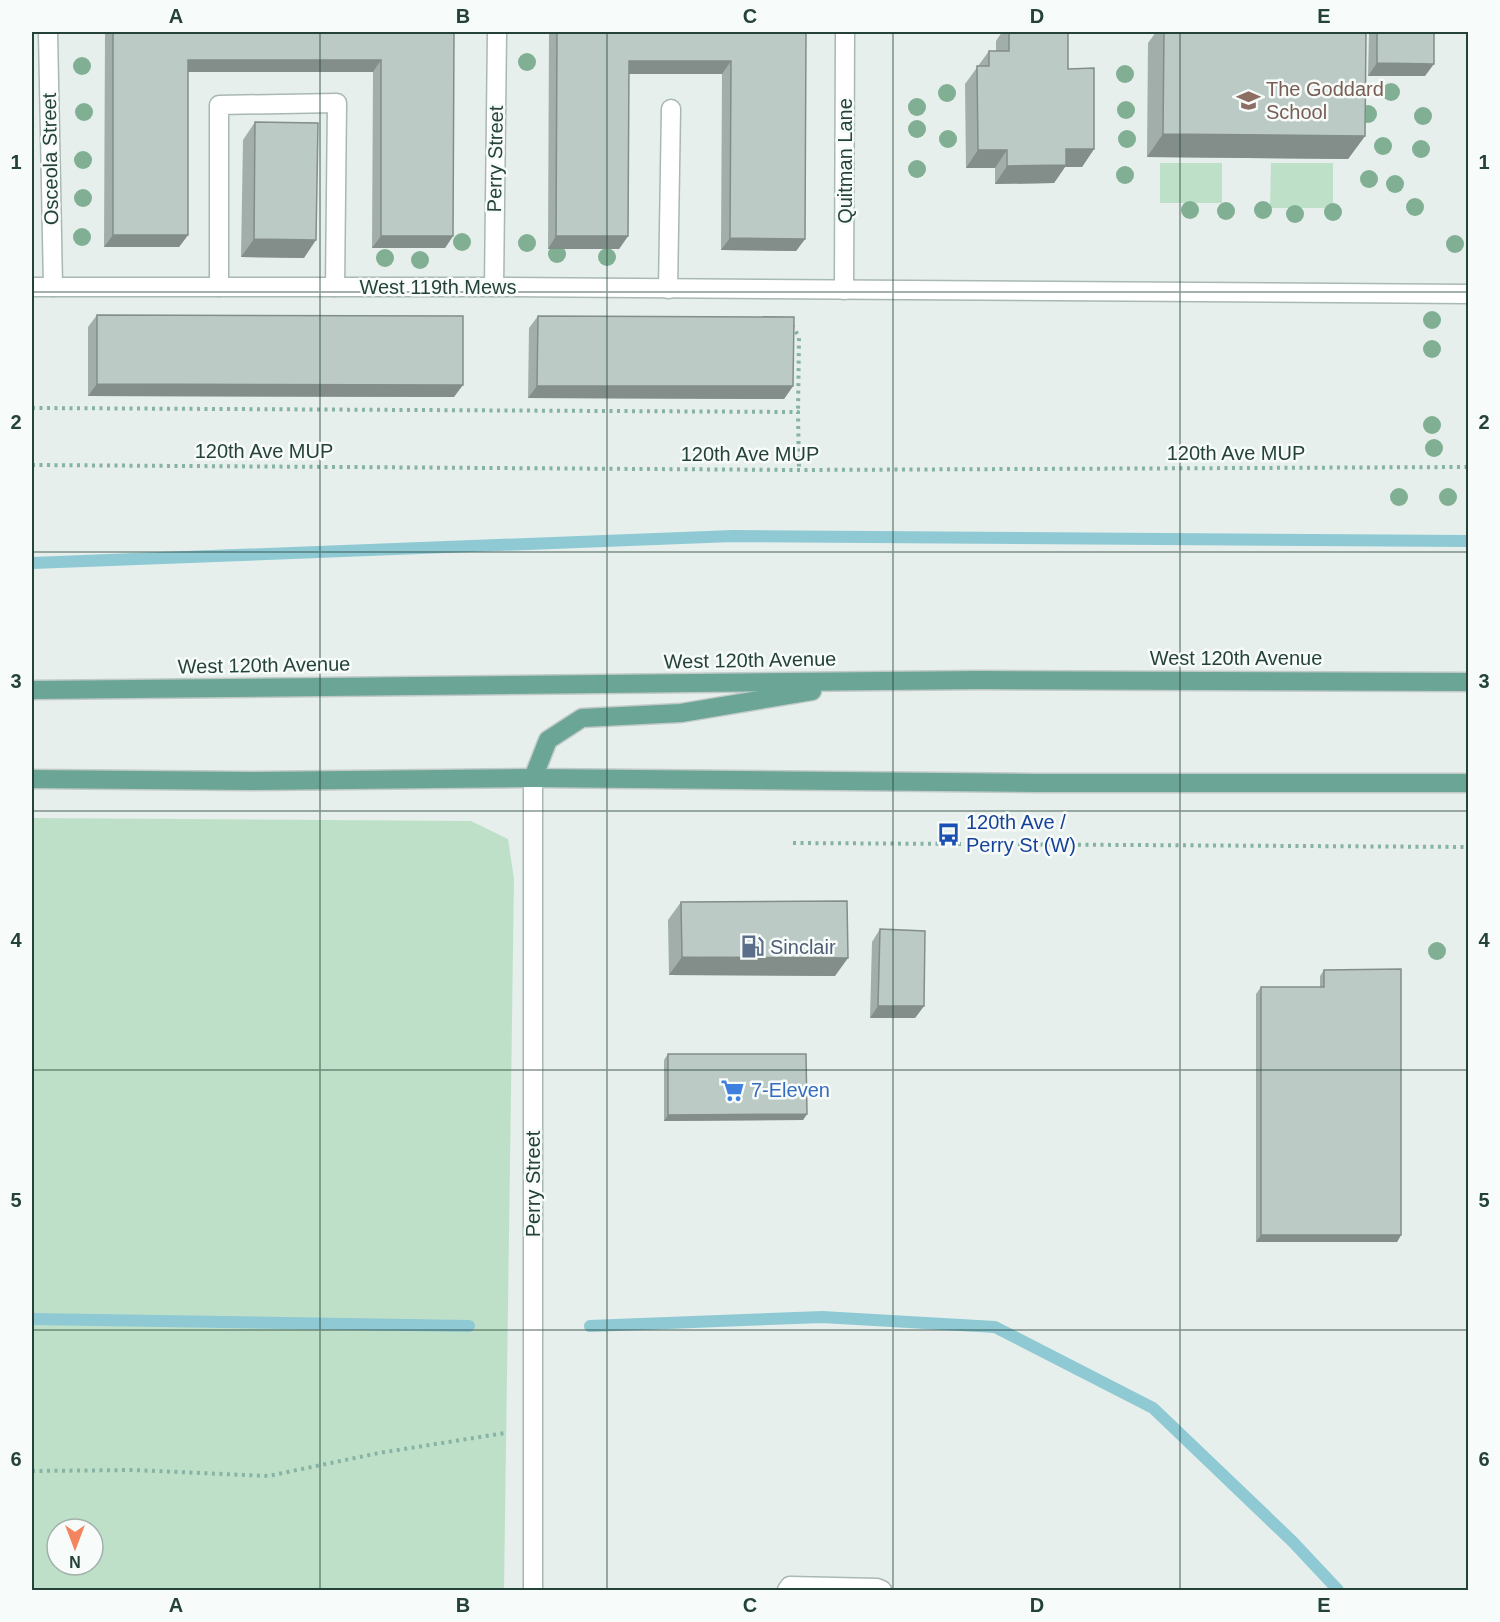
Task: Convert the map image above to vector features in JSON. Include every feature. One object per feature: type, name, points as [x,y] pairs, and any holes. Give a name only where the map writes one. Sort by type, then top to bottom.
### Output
[{"type":"main road","name":"West 120th Avenue","points":[[32,690],[991,680],[1468,682]]},
{"type":"main road","points":[[533,778],[548,740],[582,718],[681,713],[870,681]]},
{"type":"main road","points":[[32,779],[252,781],[533,778],[1035,783],[1468,783]]},
{"type":"street","name":"Osceola Street","points":[[48,32],[53,287]]},
{"type":"street","name":"Perry Street","points":[[494,287],[497,32]]},
{"type":"street","name":"Quitman Lane","points":[[844,290],[845,32]]},
{"type":"street","points":[[219,287],[219,105],[337,103],[335,287]]},
{"type":"street","points":[[668,289],[671,109]]},
{"type":"street","name":"West 119th Mews","points":[[32,287],[494,287],[1468,294]]},
{"type":"street","name":"Perry Street","points":[[533,778],[533,1590]]},
{"type":"street","points":[[788,1590],[790,1586],[882,1590]]},
{"type":"path","points":[[789,289],[792,326],[799,337],[799,470]]},
{"type":"path","points":[[32,408],[798,412]]},
{"type":"path","name":"120th Ave MUP","points":[[32,465],[799,470],[1468,467]]},
{"type":"path","points":[[793,843],[1468,847]]},
{"type":"path","points":[[32,1471],[133,1470],[268,1476],[379,1453],[533,1428]]},
{"type":"green space","points":[[1160,163],[1222,163],[1222,203],[1160,203]]},
{"type":"green space","points":[[1271,163],[1333,163],[1333,208],[1270,208]]},
{"type":"green space","points":[[32,818],[471,821],[508,839],[514,879],[504,1590],[32,1590]]},
{"type":"building","points":[[113,32],[454,32],[453,236],[381,236],[381,60],[188,60],[188,235],[113,235]]},
{"type":"building","points":[[557,32],[806,32],[805,239],[730,238],[731,61],[629,61],[628,236],[556,236]]},
{"type":"building","points":[[1009,32],[1068,32],[1068,69],[1094,68],[1094,149],[1066,149],[1066,165],[1007,166],[1007,150],[978,150],[977,66],[989,66],[989,51],[1009,51]]},
{"type":"building","name":"The Goddard School","points":[[1164,32],[1366,32],[1365,136],[1163,134]]},
{"type":"building","points":[[1377,32],[1434,32],[1434,64],[1377,63]]},
{"type":"building","points":[[255,122],[318,123],[316,240],[254,239]]},
{"type":"building","points":[[97,315],[463,316],[463,385],[97,384]]},
{"type":"building","points":[[538,316],[794,317],[793,386],[537,386]]},
{"type":"building","name":"Sinclair","points":[[847,901],[848,958],[682,957],[681,902]]},
{"type":"building","points":[[880,929],[925,931],[924,1006],[878,1006]]},
{"type":"building","points":[[1401,969],[1401,1235],[1261,1235],[1261,987],[1324,987],[1324,970]]},
{"type":"building","name":"7-Eleven","points":[[668,1054],[806,1054],[807,1114],[668,1115]]},
{"type":"waterway","points":[[32,563],[733,536],[1468,541]]},
{"type":"waterway","points":[[590,1326],[822,1317],[995,1327],[1153,1408],[1293,1542],[1338,1590]]},
{"type":"waterway","points":[[32,1319],[469,1326]]},
{"type":"place","name":"The Goddard School","points":[[1248,100]]},
{"type":"place","name":"120th Ave / Perry St (W)","points":[[948,834]]},
{"type":"place","name":"Sinclair","points":[[752,947]]},
{"type":"place","name":"7-Eleven","points":[[733,1090]]}]
